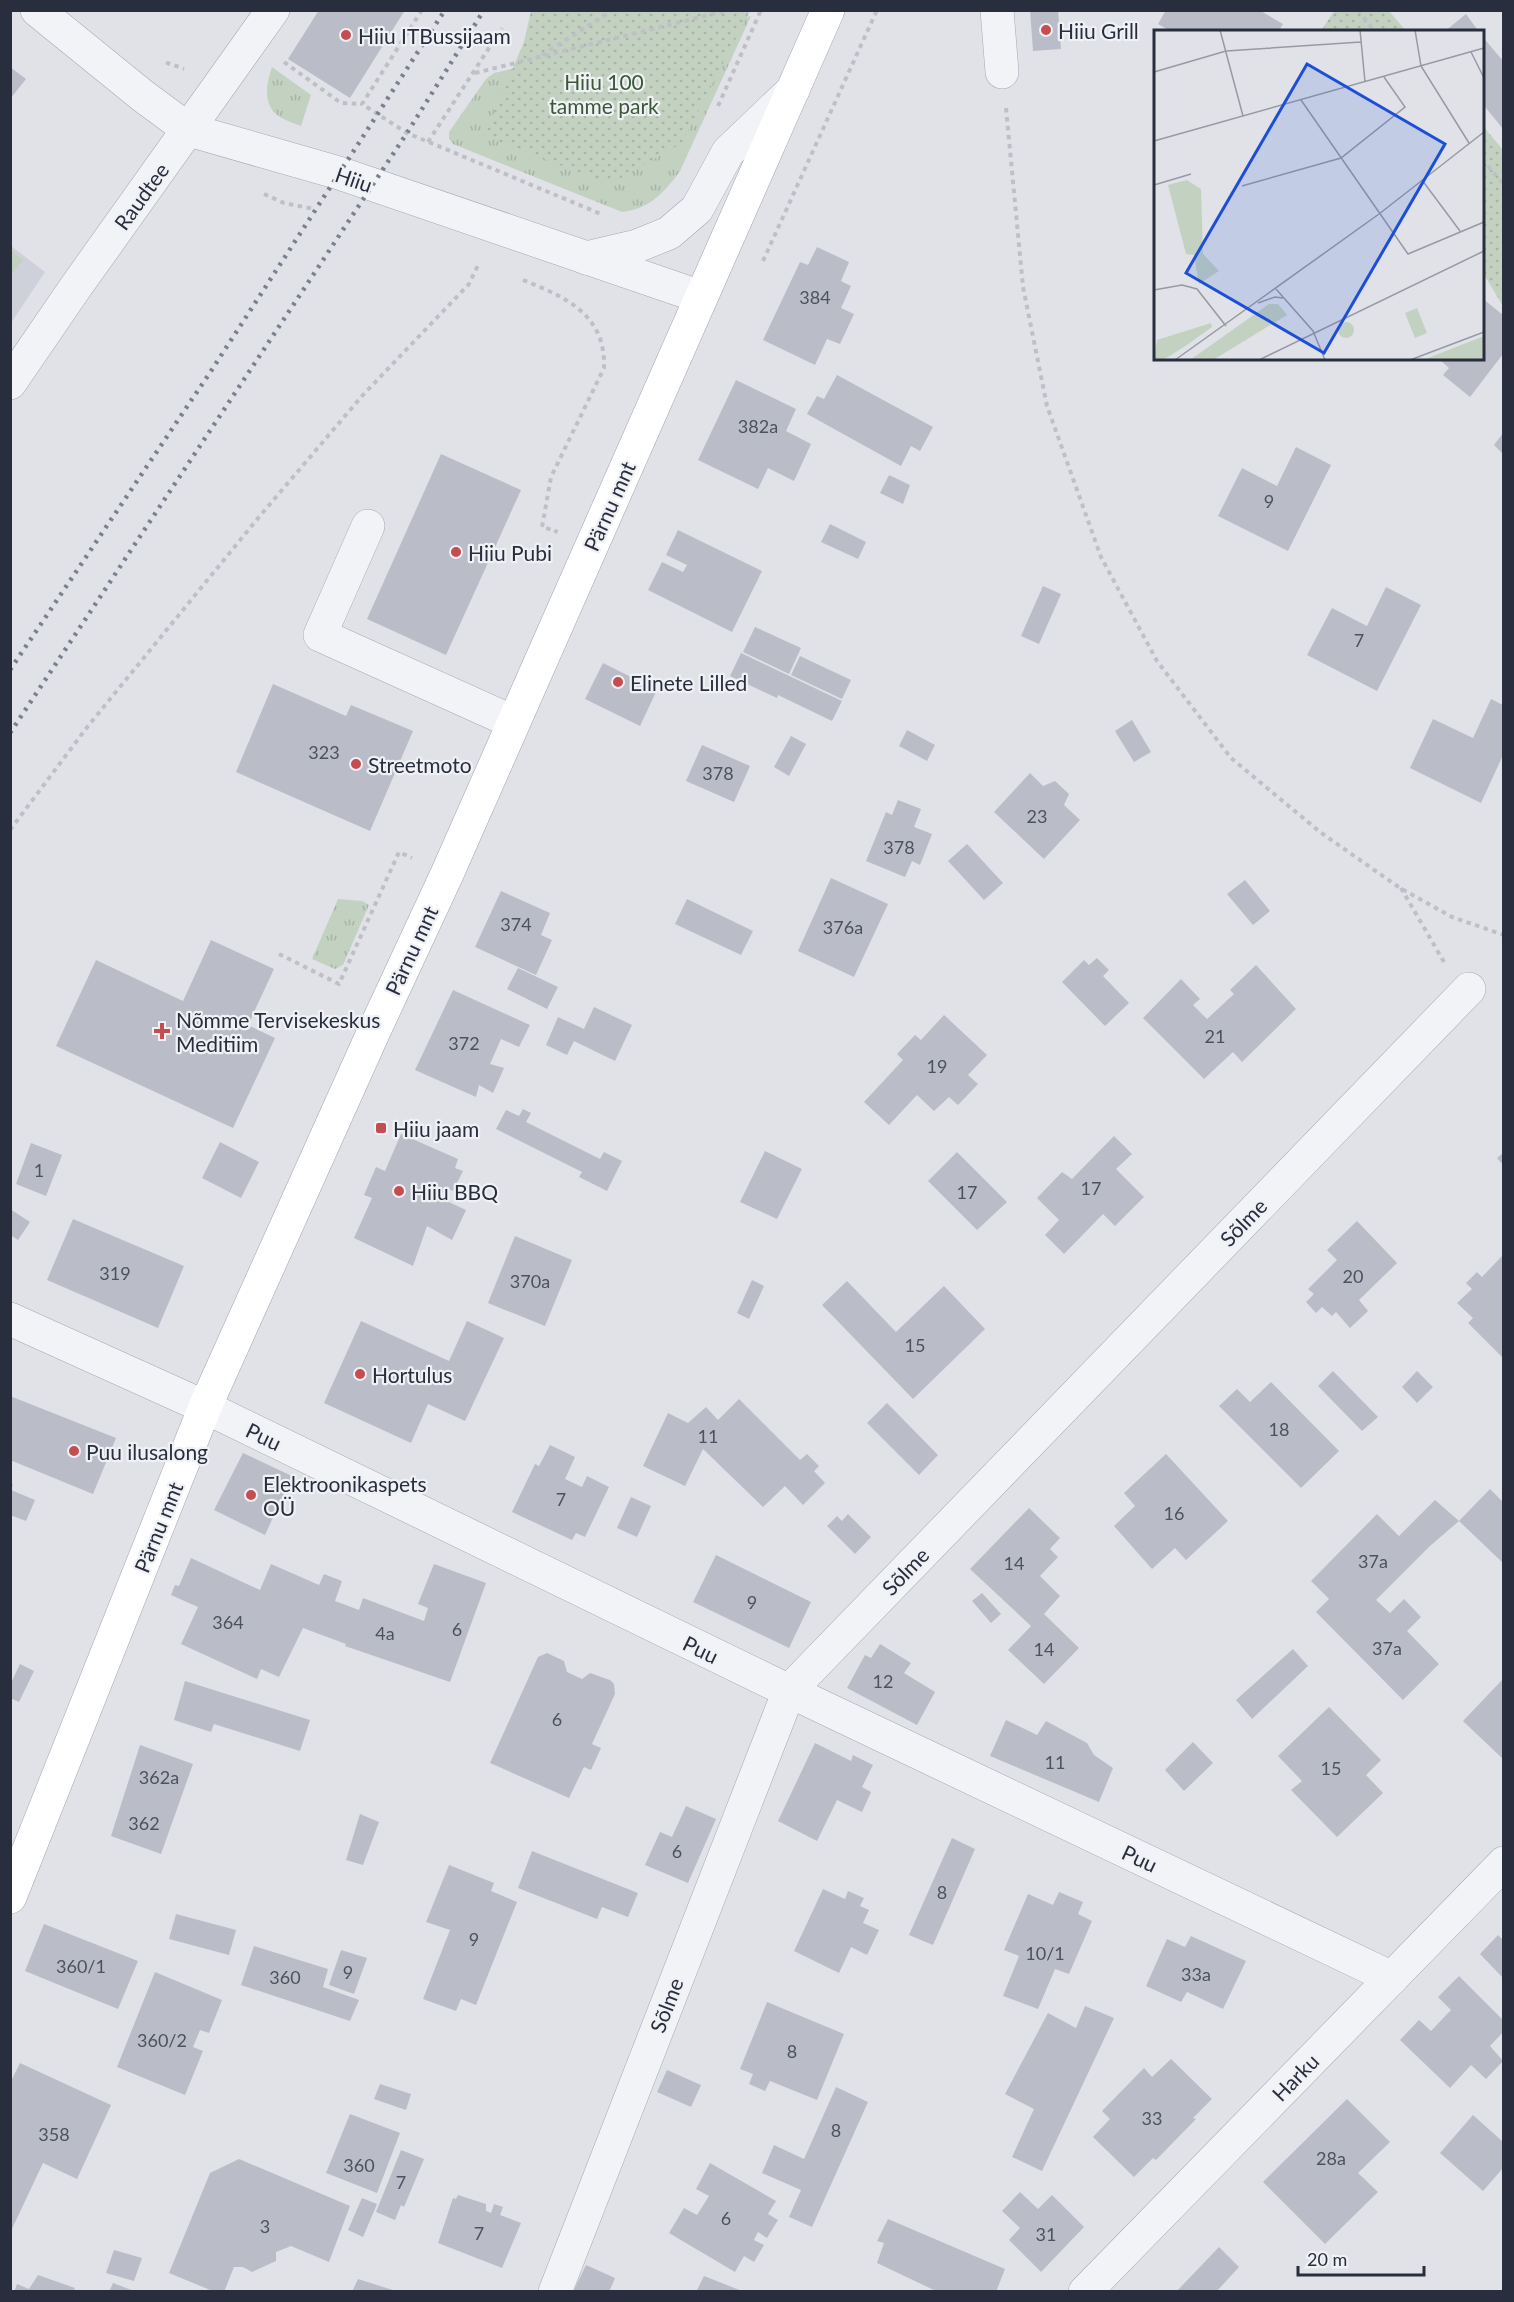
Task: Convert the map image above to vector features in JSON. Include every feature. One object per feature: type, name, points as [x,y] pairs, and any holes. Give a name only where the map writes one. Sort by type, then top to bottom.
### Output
[{"type":"main road","name":"Pärnu mnt","points":[[10,1897],[205,1407],[447,874],[828,10]]},
{"type":"street","name":"Hiiu","points":[[37,10],[143,96],[189,130],[339,173],[701,297]]},
{"type":"street","name":"Raudtee","points":[[10,383],[273,10]]},
{"type":"street","points":[[997,10],[1002,72]]},
{"type":"street","points":[[586,258],[637,246],[669,233],[697,209],[728,152],[793,90]]},
{"type":"street","points":[[368,526],[320,634],[513,722]]},
{"type":"street","name":"Sõlme","points":[[555,2292],[789,1691],[1458,978]]},
{"type":"street","name":"Puu","points":[[10,1319],[205,1407],[789,1691],[1392,1978]]},
{"type":"street","name":"Harku","points":[[1085,2292],[1503,1863]]},
{"type":"path","points":[[422,10],[363,104],[407,133],[611,218]]},
{"type":"path","points":[[538,57],[613,10]]},
{"type":"path","points":[[475,73],[729,10]]},
{"type":"path","points":[[717,109],[761,10]]},
{"type":"path","points":[[1358,10],[1373,30]]},
{"type":"path","points":[[428,142],[475,73],[502,28]]},
{"type":"path","points":[[1002,72],[1023,287],[1047,406],[1101,557],[1157,661],[1231,758],[1320,832],[1400,888],[1452,917],[1503,935]]},
{"type":"path","points":[[1484,161],[1503,185]]},
{"type":"path","points":[[255,190],[284,203],[316,209]]},
{"type":"path","points":[[10,830],[88,726],[259,517],[362,396],[469,284],[479,263],[471,259]]},
{"type":"path","points":[[512,276],[556,293],[587,315],[600,336],[604,351],[604,368],[551,477],[542,527]]},
{"type":"path","points":[[279,954],[339,984],[399,852],[447,874]]},
{"type":"path","points":[[1400,888],[1458,978]]},
{"type":"shaded area","points":[[11,246],[45,272],[11,323]]},
{"type":"green space","name":"Hiiu 100 tamme park","points":[[531,10],[750,11],[682,143],[610,184],[484,136],[524,42]]},
{"type":"green space","points":[[1334,11],[1389,11],[1405,30],[1322,30]]},
{"type":"green space","name":"Hiiu 100 tamme park","points":[[751,16],[680,171],[662,193],[648,204],[622,212],[453,144],[449,139],[449,132],[486,79],[494,73]]},
{"type":"green space","points":[[272,67],[311,95],[301,126],[280,117],[271,108],[267,91]]},
{"type":"green space","points":[[1484,127],[1503,150],[1503,306],[1484,275]]},
{"type":"green space","points":[[11,250],[23,260],[10,275]]},
{"type":"green space","points":[[338,899],[362,901],[369,905],[343,965],[335,969],[312,959]]},
{"type":"building","name":"Hiiu ITBussijaam","points":[[319,10],[405,10],[350,98],[288,59]]},
{"type":"building","name":"Hiiu Grill","points":[[1030,10],[1058,10],[1061,49],[1033,51]]},
{"type":"building","points":[[1166,10],[1259,10],[1283,24],[1279,30],[1168,30],[1158,24]]},
{"type":"building","points":[[1466,14],[1478,30],[1446,30]]},
{"type":"building","points":[[1484,38],[1503,61],[1503,129],[1484,105]]},
{"type":"building","points":[[10,67],[26,79],[10,99]]},
{"type":"building","points":[[817,247],[849,262],[841,281],[851,286],[841,308],[854,314],[840,344],[827,339],[815,365],[763,340],[800,262],[808,265]]},
{"type":"building","points":[[1484,300],[1503,315],[1503,354],[1470,397],[1443,375],[1449,368],[1440,360],[1484,360]]},
{"type":"building","points":[[837,375],[933,427],[920,451],[911,446],[901,466],[807,414],[817,396],[824,399]]},
{"type":"building","points":[[736,380],[796,409],[786,431],[811,444],[794,481],[768,468],[758,489],[698,460]]},
{"type":"building","points":[[1503,433],[1503,454],[1494,445]]},
{"type":"building","points":[[1296,447],[1331,465],[1288,551],[1218,516],[1242,468],[1277,486]]},
{"type":"building","points":[[441,454],[521,490],[446,655],[367,619]]},
{"type":"building","points":[[889,475],[910,485],[903,504],[880,493]]},
{"type":"building","points":[[830,524],[866,542],[858,559],[821,542]]},
{"type":"building","points":[[678,530],[762,571],[732,632],[648,590],[662,562],[683,572],[687,565],[666,555]]},
{"type":"building","points":[[1043,586],[1061,594],[1039,644],[1021,636]]},
{"type":"building","points":[[1386,587],[1421,605],[1377,691],[1307,655],[1332,608],[1367,626]]},
{"type":"building","points":[[755,627],[801,648],[789,674],[743,652]]},
{"type":"building","points":[[741,653],[842,701],[832,721],[778,695],[777,698],[730,676]]},
{"type":"building","points":[[800,656],[851,680],[842,699],[791,675]]},
{"type":"building","points":[[603,663],[657,690],[640,726],[585,699]]},
{"type":"building","points":[[273,684],[346,716],[351,705],[413,731],[370,831],[236,772]]},
{"type":"building","points":[[1491,699],[1503,705],[1503,755],[1481,803],[1410,768],[1433,719],[1473,738]]},
{"type":"building","points":[[1132,720],[1151,752],[1134,762],[1115,731]]},
{"type":"building","points":[[907,730],[935,745],[927,761],[899,746]]},
{"type":"building","points":[[791,736],[806,744],[789,776],[774,767]]},
{"type":"building","points":[[702,745],[750,766],[734,802],[686,781]]},
{"type":"building","points":[[1030,773],[1043,786],[1055,781],[1069,794],[1064,805],[1080,820],[1044,859],[994,812]]},
{"type":"building","points":[[898,800],[921,809],[914,827],[932,834],[920,865],[912,861],[905,877],[866,861],[886,812],[892,815]]},
{"type":"building","points":[[967,844],[1003,883],[984,900],[948,861]]},
{"type":"building","points":[[831,878],[888,904],[854,977],[798,951]]},
{"type":"building","points":[[1245,880],[1270,911],[1253,925],[1227,894]]},
{"type":"building","points":[[501,891],[550,913],[541,935],[552,940],[536,975],[475,947]]},
{"type":"building","points":[[687,899],[753,931],[741,955],[675,924]]},
{"type":"building","name":"Nõmme Tervisekeskus Meditiim","points":[[211,940],[274,969],[248,1025],[275,1038],[233,1128],[56,1046],[96,960],[183,1001]]},
{"type":"building","points":[[1097,958],[1109,970],[1103,976],[1129,1003],[1105,1026],[1062,982],[1084,960],[1089,965]]},
{"type":"building","points":[[1256,965],[1296,1009],[1242,1062],[1233,1052],[1204,1079],[1143,1018],[1181,979],[1200,999],[1193,1005],[1207,1019],[1234,994],[1230,990]]},
{"type":"building","points":[[518,968],[558,987],[547,1009],[507,989]]},
{"type":"building","points":[[453,990],[530,1025],[519,1047],[501,1039],[490,1064],[504,1068],[493,1093],[479,1085],[476,1097],[415,1070]]},
{"type":"building","points":[[594,1007],[632,1025],[615,1061],[574,1041],[567,1055],[546,1045],[558,1017],[584,1029]]},
{"type":"building","points":[[944,1015],[987,1055],[968,1075],[978,1084],[958,1105],[949,1097],[934,1111],[917,1095],[889,1125],[864,1102],[903,1060],[897,1054],[915,1035],[921,1040]]},
{"type":"building","points":[[523,1109],[531,1113],[526,1122],[600,1159],[604,1152],[622,1161],[607,1191],[579,1177],[582,1172],[496,1129],[506,1110],[519,1116]]},
{"type":"building","points":[[401,1134],[458,1159],[455,1168],[463,1171],[453,1191],[445,1187],[440,1198],[466,1210],[452,1240],[427,1226],[413,1266],[354,1238],[372,1198],[364,1195],[376,1167],[385,1171]]},
{"type":"building","points":[[1114,1136],[1132,1154],[1116,1169],[1144,1197],[1115,1226],[1103,1214],[1064,1254],[1045,1235],[1059,1220],[1037,1198],[1062,1172],[1072,1179]]},
{"type":"building","points":[[220,1142],[259,1162],[241,1198],[202,1178]]},
{"type":"building","points":[[31,1143],[62,1155],[46,1196],[16,1184]]},
{"type":"building","points":[[765,1151],[802,1169],[777,1219],[740,1202]]},
{"type":"building","points":[[957,1152],[1007,1202],[977,1230],[928,1181]]},
{"type":"building","points":[[1503,1153],[1503,1165],[1497,1158]]},
{"type":"building","points":[[10,1209],[30,1222],[18,1240],[10,1235]]},
{"type":"building","points":[[73,1219],[184,1266],[158,1328],[47,1280]]},
{"type":"building","points":[[1357,1221],[1397,1263],[1359,1300],[1368,1311],[1350,1328],[1336,1312],[1332,1316],[1322,1307],[1316,1313],[1306,1302],[1314,1294],[1308,1289],[1337,1260],[1327,1250]]},
{"type":"building","points":[[515,1236],[572,1260],[545,1326],[488,1303]]},
{"type":"building","points":[[1503,1255],[1503,1358],[1468,1323],[1473,1318],[1457,1303],[1472,1289],[1466,1283],[1477,1272],[1482,1277]]},
{"type":"building","points":[[752,1280],[764,1286],[749,1319],[737,1313]]},
{"type":"building","points":[[847,1281],[896,1332],[944,1286],[985,1329],[913,1399],[822,1305]]},
{"type":"building","points":[[361,1321],[449,1361],[467,1321],[504,1338],[465,1421],[428,1404],[411,1443],[324,1403]]},
{"type":"building","points":[[1333,1371],[1378,1417],[1362,1431],[1318,1386]]},
{"type":"building","points":[[1417,1371],[1433,1387],[1417,1403],[1402,1387]]},
{"type":"building","points":[[1271,1382],[1339,1451],[1301,1488],[1219,1406],[1237,1389],[1250,1402]]},
{"type":"building","points":[[10,1396],[116,1438],[93,1494],[10,1460]]},
{"type":"building","points":[[739,1399],[800,1460],[807,1454],[819,1466],[814,1471],[825,1483],[803,1505],[785,1486],[763,1507],[703,1449],[685,1486],[643,1466],[668,1413],[688,1423],[706,1407],[718,1420]]},
{"type":"building","points":[[887,1403],[938,1455],[919,1475],[867,1423]]},
{"type":"building","points":[[550,1445],[575,1457],[565,1479],[582,1487],[587,1476],[609,1487],[585,1537],[576,1533],[572,1540],[512,1512],[535,1464],[539,1466]]},
{"type":"building","points":[[243,1453],[292,1476],[265,1535],[214,1510]]},
{"type":"building","points":[[1166,1454],[1228,1521],[1186,1560],[1175,1548],[1152,1569],[1114,1526],[1135,1506],[1124,1493]]},
{"type":"building","points":[[10,1483],[13,1484],[11,1490],[35,1500],[26,1521],[10,1515]]},
{"type":"building","points":[[1490,1489],[1503,1502],[1503,1563],[1459,1521]]},
{"type":"building","points":[[631,1497],[651,1506],[637,1537],[617,1528]]},
{"type":"building","points":[[1435,1500],[1459,1521],[1430,1546],[1376,1600],[1390,1613],[1404,1599],[1421,1617],[1407,1631],[1439,1664],[1403,1700],[1316,1612],[1329,1599],[1311,1581],[1377,1514],[1399,1536]]},
{"type":"building","points":[[1029,1508],[1060,1538],[1050,1549],[1058,1557],[1040,1576],[1060,1596],[1044,1614],[1079,1648],[1044,1684],[1008,1650],[1031,1626],[970,1569]]},
{"type":"building","points":[[848,1514],[871,1537],[855,1554],[827,1526],[837,1516],[842,1521]]},
{"type":"building","points":[[716,1555],[811,1602],[789,1648],[693,1602]]},
{"type":"building","points":[[191,1558],[260,1590],[271,1564],[319,1585],[324,1574],[342,1581],[335,1601],[359,1610],[363,1598],[424,1621],[428,1608],[418,1604],[434,1564],[486,1583],[450,1682],[345,1646],[346,1644],[303,1628],[279,1677],[261,1669],[257,1679],[181,1644],[198,1607],[171,1595],[175,1585],[179,1586]]},
{"type":"building","points":[[982,1593],[1001,1614],[991,1623],[972,1601]]},
{"type":"building","points":[[880,1644],[911,1663],[904,1673],[935,1692],[917,1725],[847,1688],[865,1655],[871,1658]]},
{"type":"building","points":[[1293,1649],[1308,1666],[1252,1719],[1236,1700]]},
{"type":"building","points":[[547,1653],[564,1661],[567,1672],[582,1679],[590,1673],[610,1680],[614,1684],[615,1694],[592,1744],[601,1748],[591,1770],[584,1767],[569,1798],[490,1763],[538,1657]]},
{"type":"building","points":[[20,1664],[34,1671],[19,1702],[10,1698],[10,1685]]},
{"type":"building","points":[[1503,1679],[1503,1759],[1463,1721]]},
{"type":"building","points":[[185,1681],[310,1720],[300,1751],[214,1724],[211,1732],[174,1720]]},
{"type":"building","points":[[1329,1707],[1381,1760],[1366,1775],[1383,1793],[1337,1837],[1291,1790],[1302,1781],[1278,1756]]},
{"type":"building","points":[[1006,1720],[1037,1735],[1046,1721],[1087,1743],[1094,1755],[1113,1768],[1099,1802],[990,1756]]},
{"type":"building","points":[[1193,1742],[1213,1763],[1184,1791],[1165,1770]]},
{"type":"building","points":[[815,1743],[851,1761],[853,1755],[873,1765],[862,1787],[871,1792],[862,1812],[837,1800],[817,1841],[778,1821]]},
{"type":"building","points":[[140,1745],[193,1764],[161,1854],[111,1836]]},
{"type":"building","points":[[686,1806],[716,1819],[688,1883],[645,1865],[660,1832],[672,1837]]},
{"type":"building","points":[[360,1814],[379,1822],[363,1865],[346,1860]]},
{"type":"building","points":[[952,1838],[975,1849],[933,1945],[909,1935]]},
{"type":"building","points":[[532,1851],[638,1893],[628,1917],[602,1907],[597,1919],[518,1888]]},
{"type":"building","points":[[449,1865],[494,1883],[491,1891],[517,1902],[476,2005],[461,1999],[456,2011],[423,1999],[450,1930],[426,1922]]},
{"type":"building","points":[[823,1889],[845,1899],[848,1891],[864,1898],[860,1906],[869,1910],[863,1923],[879,1930],[867,1955],[851,1947],[839,1973],[794,1951]]},
{"type":"building","points":[[1059,1892],[1083,1902],[1078,1914],[1092,1921],[1069,1974],[1055,1969],[1038,2009],[1003,1996],[1019,1956],[1004,1950],[1028,1894],[1053,1905]]},
{"type":"building","points":[[176,1914],[236,1930],[229,1955],[169,1939]]},
{"type":"building","points":[[44,1924],[138,1961],[118,2009],[25,1971]]},
{"type":"building","points":[[1498,1935],[1503,1940],[1503,1978],[1480,1954]]},
{"type":"building","points":[[1191,1936],[1246,1961],[1223,2009],[1187,1992],[1181,2002],[1146,1986],[1167,1939],[1185,1947]]},
{"type":"building","points":[[254,1946],[328,1969],[323,1987],[359,2000],[350,2021],[241,1985]]},
{"type":"building","points":[[341,1950],[367,1958],[354,1994],[329,1985]]},
{"type":"building","points":[[155,1972],[222,2000],[209,2033],[200,2030],[193,2047],[203,2051],[185,2095],[117,2067]]},
{"type":"building","points":[[1459,1976],[1503,2020],[1503,2032],[1490,2046],[1503,2061],[1486,2079],[1471,2065],[1450,2088],[1400,2040],[1419,2020],[1431,2031],[1451,2010],[1438,1997]]},
{"type":"building","points":[[767,2002],[844,2034],[817,2100],[770,2081],[765,2091],[749,2084],[753,2074],[740,2069]]},
{"type":"building","points":[[1085,2006],[1114,2018],[1042,2171],[1012,2157],[1034,2109],[1005,2094],[1048,2013],[1076,2028]]},
{"type":"building","points":[[1171,2059],[1212,2099],[1156,2160],[1153,2158],[1134,2177],[1093,2137],[1110,2119],[1102,2111],[1144,2068],[1152,2077]]},
{"type":"building","points":[[20,2063],[111,2105],[77,2179],[43,2163],[10,2233],[10,2083]]},
{"type":"building","points":[[667,2070],[701,2085],[691,2107],[657,2092]]},
{"type":"building","points":[[380,2084],[411,2094],[406,2110],[374,2099]]},
{"type":"building","points":[[836,2087],[868,2102],[812,2227],[789,2217],[801,2190],[762,2173],[774,2145],[804,2159]]},
{"type":"building","points":[[1347,2099],[1390,2142],[1358,2173],[1378,2192],[1325,2244],[1263,2182]]},
{"type":"building","points":[[350,2114],[400,2133],[377,2193],[326,2173]]},
{"type":"building","points":[[1473,2115],[1503,2142],[1503,2168],[1483,2191],[1440,2153]]},
{"type":"building","points":[[401,2150],[424,2159],[404,2207],[401,2205],[395,2220],[376,2212]]},
{"type":"building","points":[[239,2159],[350,2206],[329,2262],[291,2246],[276,2252],[276,2261],[252,2272],[243,2267],[234,2267],[224,2292],[215,2292],[169,2273],[210,2173]]},
{"type":"building","points":[[710,2163],[776,2201],[768,2214],[778,2220],[767,2238],[758,2232],[754,2240],[764,2245],[754,2262],[744,2256],[735,2272],[669,2233],[684,2208],[697,2215],[709,2196],[696,2189]]},
{"type":"building","points":[[1020,2192],[1038,2209],[1052,2195],[1084,2227],[1041,2272],[1009,2240],[1020,2228],[1002,2211]]},
{"type":"building","points":[[458,2195],[486,2204],[486,2211],[491,2213],[494,2204],[503,2207],[500,2215],[521,2223],[502,2268],[438,2243],[453,2198],[456,2199]]},
{"type":"building","points":[[362,2198],[377,2204],[363,2237],[348,2230]]},
{"type":"building","points":[[888,2219],[1005,2269],[996,2292],[938,2292],[877,2263],[884,2243],[877,2241]]},
{"type":"building","points":[[1219,2247],[1239,2267],[1216,2292],[1176,2292]]},
{"type":"building","points":[[114,2250],[142,2258],[134,2281],[106,2273]]},
{"type":"building","points":[[586,2265],[615,2278],[609,2292],[573,2292]]},
{"type":"building","points":[[38,2275],[75,2288],[73,2292],[14,2292],[17,2284],[29,2289]]},
{"type":"building","points":[[704,2276],[742,2291],[742,2292],[696,2292]]},
{"type":"building","points":[[358,2279],[396,2291],[396,2292],[352,2292]]},
{"type":"building","points":[[113,2283],[134,2291],[134,2292],[109,2292]]},
{"type":"railway","points":[[10,670],[211,371],[445,10]]},
{"type":"railway","points":[[10,733],[407,133],[484,10]]},
{"type":"place","name":"Hiiu Grill","points":[[1046,30]]},
{"type":"place","name":"Hiiu ITBussijaam","points":[[346,35]]},
{"type":"place","name":"Hiiu Pubi","points":[[456,552]]},
{"type":"place","name":"Elinete Lilled","points":[[618,682]]},
{"type":"place","name":"Streetmoto","points":[[356,764]]},
{"type":"place","name":"Nõmme Tervisekeskus Meditiim","points":[[162,1031]]},
{"type":"place","name":"Hiiu jaam","points":[[381,1128]]},
{"type":"place","name":"Hiiu BBQ","points":[[399,1191]]},
{"type":"place","name":"Hortulus","points":[[360,1374]]},
{"type":"place","name":"Puu ilusalong","points":[[74,1451]]},
{"type":"place","name":"Elektroonikaspets OÜ","points":[[251,1495]]}]
